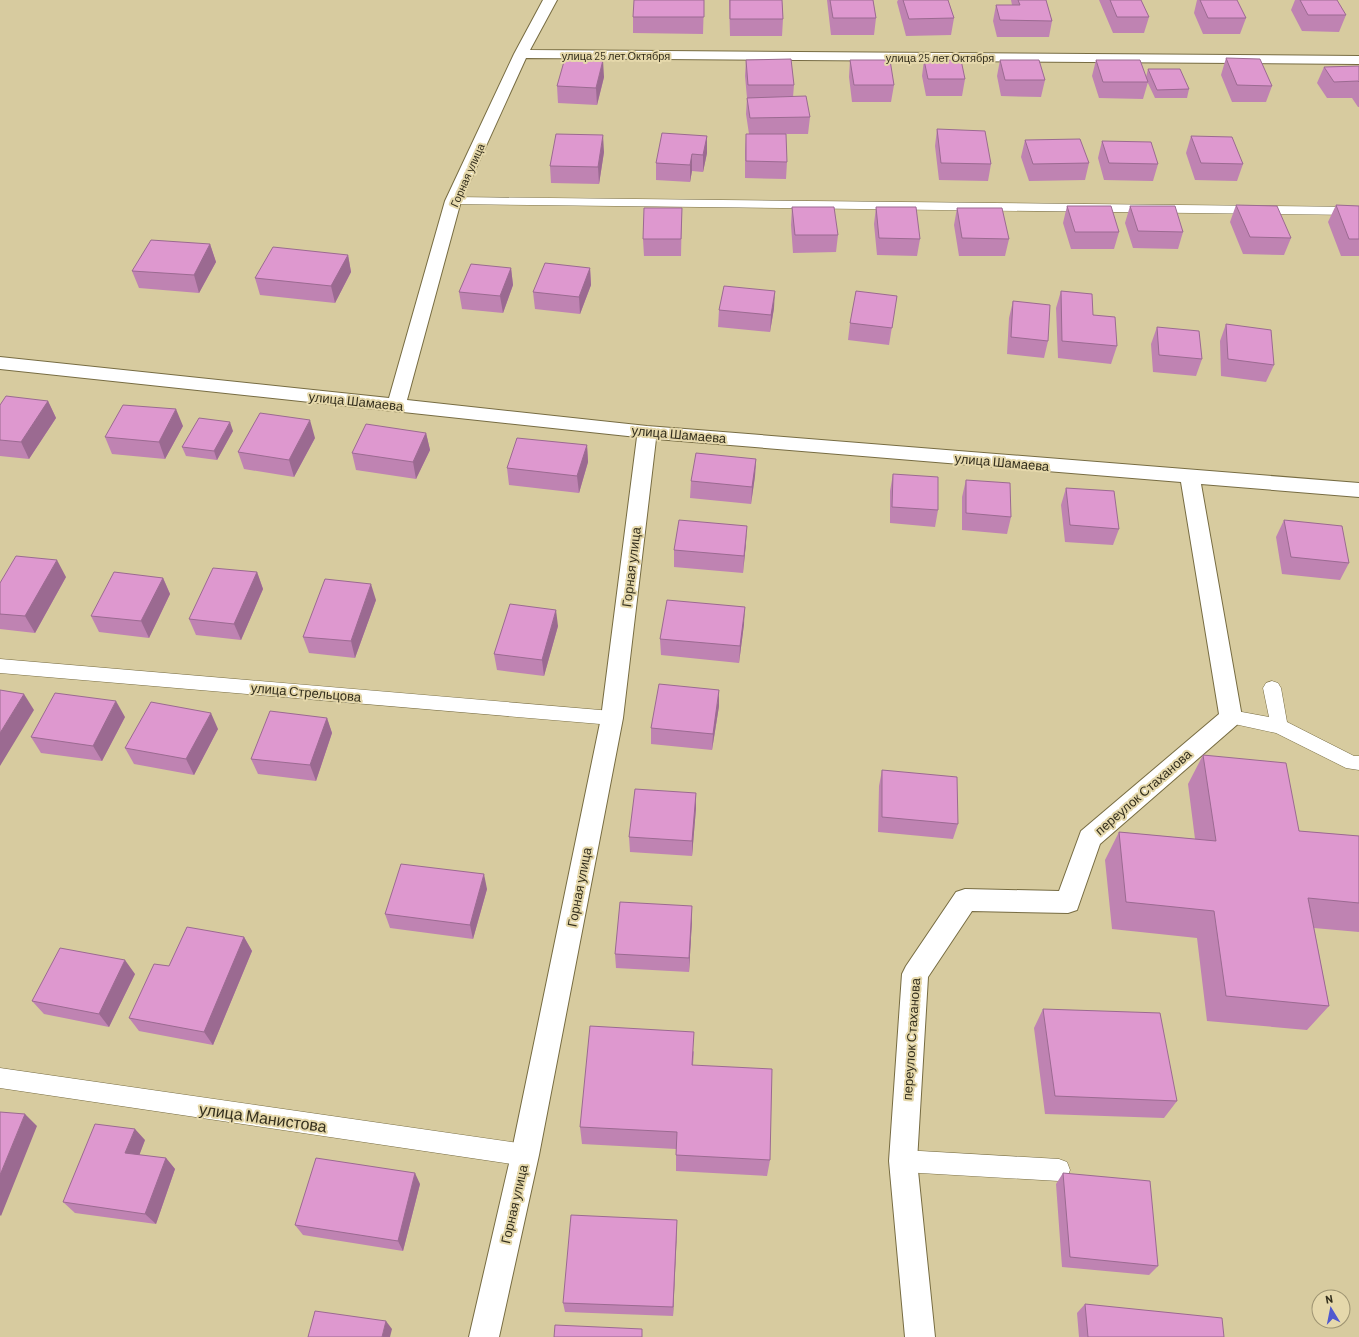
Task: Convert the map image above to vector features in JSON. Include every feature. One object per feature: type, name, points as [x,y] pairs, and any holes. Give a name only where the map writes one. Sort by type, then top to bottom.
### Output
[{"type":"street","name":"Горная улица","points":[[396,406],[453,201],[521,54],[550,0]]},
{"type":"street","name":"улица 25 лет Октября","points":[[521,54],[1359,60]]},
{"type":"street","name":"улица Шамаева","points":[[0,363],[647,432],[1190,478],[1359,490]]},
{"type":"street","name":"Горная улица","points":[[484,1337],[525,1156],[612,718],[647,432]]},
{"type":"street","points":[[1190,478],[1231,717]]},
{"type":"street","name":"переулок Стаханова","points":[[920,1337],[903,1161],[915,974],[965,900],[1068,902],[1090,838],[1231,717]]},
{"type":"lane","points":[[453,201],[1359,211]]},
{"type":"lane","name":"улица Стрельцова","points":[[0,666],[612,718]]},
{"type":"lane","points":[[1272,688],[1279,726]]},
{"type":"lane","points":[[1231,717],[1279,726],[1352,763],[1359,764]]},
{"type":"lane","name":"улица Манистова","points":[[0,1078],[525,1156]]},
{"type":"lane","points":[[903,1161],[1059,1170]]},
{"type":"building","points":[[634,0],[704,0],[704,17],[633,17]]},
{"type":"building","points":[[730,0],[782,0],[783,19],[730,19]]},
{"type":"building","points":[[830,0],[873,0],[876,18],[833,18]]},
{"type":"building","points":[[903,0],[948,0],[954,18],[909,19]]},
{"type":"building","points":[[1018,0],[1046,0],[1052,21],[1000,20],[996,5],[1020,5]]},
{"type":"building","points":[[1110,0],[1141,0],[1149,17],[1117,17]]},
{"type":"building","points":[[1200,0],[1237,0],[1246,18],[1208,18]]},
{"type":"building","points":[[1300,0],[1337,0],[1346,15],[1308,15]]},
{"type":"building","points":[[565,58],[603,60],[596,88],[557,86]]},
{"type":"building","points":[[1226,58],[1260,59],[1272,86],[1237,85]]},
{"type":"building","points":[[791,59],[794,85],[748,85],[746,60]]},
{"type":"building","points":[[850,60],[890,60],[894,85],[854,85]]},
{"type":"building","points":[[924,60],[961,60],[965,79],[928,79]]},
{"type":"building","points":[[1000,60],[1039,60],[1045,80],[1005,80]]},
{"type":"building","points":[[1096,60],[1140,60],[1148,82],[1103,82]]},
{"type":"building","points":[[1359,66],[1359,82],[1334,82],[1324,67]]},
{"type":"building","points":[[1148,69],[1180,69],[1189,89],[1157,90]]},
{"type":"building","points":[[806,96],[810,117],[750,118],[747,98]]},
{"type":"building","points":[[937,129],[985,131],[991,164],[941,163]]},
{"type":"building","points":[[662,133],[707,136],[703,155],[692,154],[690,165],[656,163]]},
{"type":"building","points":[[556,134],[603,135],[598,167],[550,166]]},
{"type":"building","points":[[746,134],[786,134],[787,162],[746,161]]},
{"type":"building","points":[[1191,136],[1232,137],[1243,164],[1201,163]]},
{"type":"building","points":[[1080,139],[1089,163],[1033,164],[1025,140]]},
{"type":"building","points":[[1102,141],[1151,142],[1158,164],[1109,163]]},
{"type":"building","points":[[1236,205],[1277,206],[1291,238],[1250,237]]},
{"type":"building","points":[[1336,205],[1359,206],[1359,239],[1349,239]]},
{"type":"building","points":[[1067,206],[1111,206],[1119,232],[1075,232]]},
{"type":"building","points":[[1130,206],[1175,206],[1183,232],[1138,231]]},
{"type":"building","points":[[792,207],[834,207],[838,235],[795,235]]},
{"type":"building","points":[[876,207],[916,207],[920,239],[879,238]]},
{"type":"building","points":[[644,208],[682,208],[681,239],[643,239]]},
{"type":"building","points":[[957,208],[1002,208],[1009,239],[962,238]]},
{"type":"building","points":[[151,240],[210,244],[194,275],[132,271]]},
{"type":"building","points":[[273,247],[348,255],[331,286],[255,278]]},
{"type":"building","points":[[545,263],[590,268],[579,297],[533,292]]},
{"type":"building","points":[[471,264],[511,268],[500,296],[459,292]]},
{"type":"building","points":[[724,286],[775,291],[771,315],[719,310]]},
{"type":"building","points":[[856,291],[897,296],[892,328],[850,323]]},
{"type":"building","points":[[1061,291],[1092,294],[1093,315],[1115,317],[1117,346],[1062,341]]},
{"type":"building","points":[[1013,301],[1050,305],[1048,341],[1011,337]]},
{"type":"building","points":[[1226,324],[1271,330],[1274,365],[1228,359]]},
{"type":"building","points":[[1157,327],[1199,331],[1202,359],[1159,355]]},
{"type":"building","points":[[6,396],[48,401],[21,442],[0,440],[0,405]]},
{"type":"building","points":[[123,405],[176,409],[159,442],[105,437]]},
{"type":"building","points":[[260,413],[310,420],[289,460],[238,452]]},
{"type":"building","points":[[199,418],[230,422],[214,451],[182,447]]},
{"type":"building","points":[[366,424],[426,433],[413,462],[352,453]]},
{"type":"building","points":[[517,438],[587,445],[577,476],[507,468]]},
{"type":"building","points":[[696,453],[756,459],[752,487],[691,481]]},
{"type":"building","points":[[893,474],[938,477],[938,510],[892,507]]},
{"type":"building","points":[[966,480],[1010,483],[1011,517],[966,513]]},
{"type":"building","points":[[1066,488],[1114,491],[1119,529],[1070,525]]},
{"type":"building","points":[[679,520],[747,526],[744,556],[674,550]]},
{"type":"building","points":[[1284,520],[1342,526],[1349,563],[1291,557]]},
{"type":"building","points":[[16,556],[57,560],[25,616],[0,614],[0,583]]},
{"type":"building","points":[[213,568],[257,572],[234,624],[189,619]]},
{"type":"building","points":[[114,572],[163,578],[141,621],[91,616]]},
{"type":"building","points":[[325,579],[371,584],[351,641],[303,637]]},
{"type":"building","points":[[667,600],[745,607],[740,646],[660,639]]},
{"type":"building","points":[[510,604],[556,610],[542,660],[494,654]]},
{"type":"building","points":[[659,684],[719,690],[713,734],[651,728]]},
{"type":"building","points":[[0,690],[24,694],[0,733]]},
{"type":"building","points":[[55,693],[116,701],[93,746],[31,737]]},
{"type":"building","points":[[151,702],[211,713],[186,759],[125,748]]},
{"type":"building","points":[[270,711],[327,718],[310,765],[251,759]]},
{"type":"building","points":[[1203,755],[1286,763],[1299,831],[1359,836],[1359,903],[1308,898],[1329,1006],[1226,996],[1214,911],[1126,902],[1119,832],[1216,841]]},
{"type":"building","points":[[882,770],[957,777],[958,824],[882,817]]},
{"type":"building","points":[[635,789],[696,793],[692,841],[629,837]]},
{"type":"building","points":[[401,864],[484,874],[470,925],[385,914]]},
{"type":"building","points":[[620,902],[692,906],[689,958],[615,954]]},
{"type":"building","points":[[187,927],[244,937],[204,1032],[129,1018],[154,964],[169,966]]},
{"type":"building","points":[[60,948],[125,960],[99,1014],[32,1001]]},
{"type":"building","points":[[1043,1009],[1160,1013],[1177,1101],[1055,1096]]},
{"type":"building","points":[[590,1026],[694,1032],[692,1065],[772,1069],[770,1160],[676,1155],[677,1132],[580,1127]]},
{"type":"building","points":[[0,1112],[25,1114],[0,1175]]},
{"type":"building","points":[[95,1124],[135,1129],[125,1153],[166,1158],[145,1214],[63,1202]]},
{"type":"building","points":[[316,1158],[415,1173],[398,1241],[295,1225]]},
{"type":"building","points":[[1063,1173],[1150,1181],[1158,1266],[1070,1257]]},
{"type":"building","points":[[571,1215],[677,1220],[673,1307],[563,1303]]},
{"type":"building","points":[[1085,1304],[1222,1318],[1224,1337],[1088,1337]]},
{"type":"building","points":[[315,1311],[386,1321],[382,1337],[308,1337]]},
{"type":"building","points":[[555,1325],[642,1329],[642,1337],[554,1337]]}]
